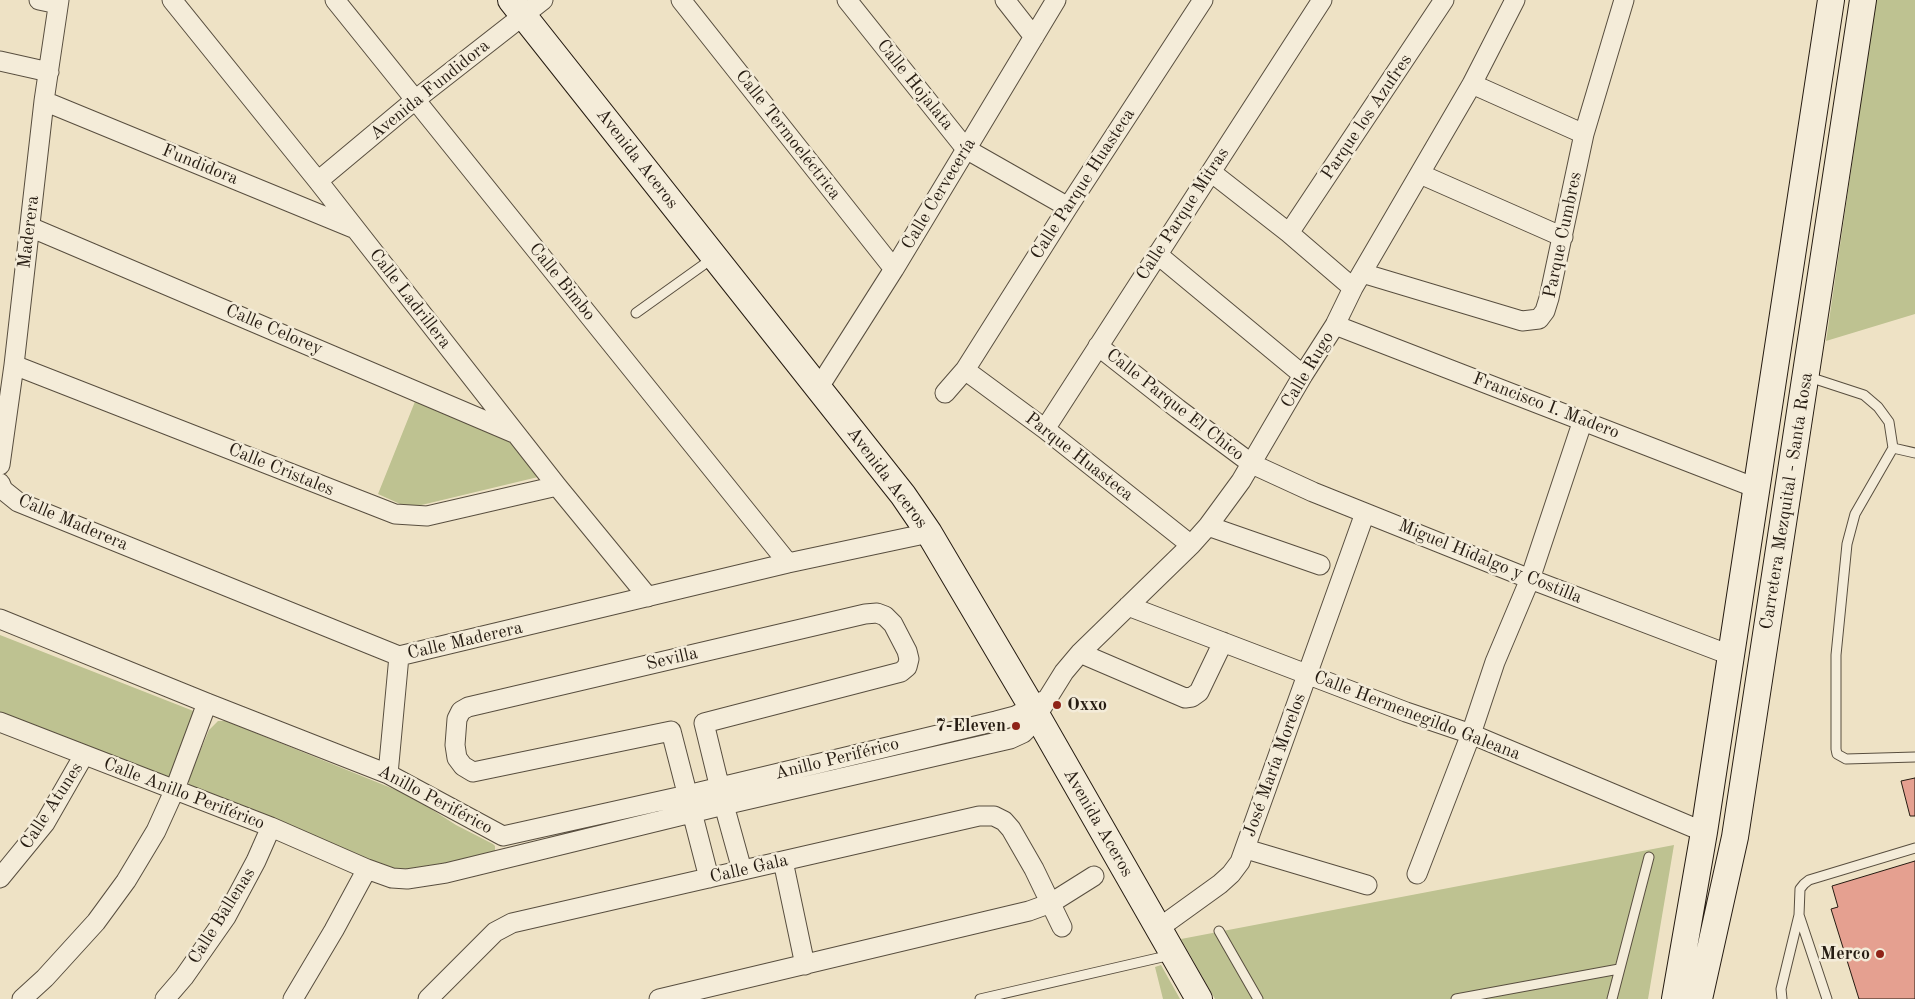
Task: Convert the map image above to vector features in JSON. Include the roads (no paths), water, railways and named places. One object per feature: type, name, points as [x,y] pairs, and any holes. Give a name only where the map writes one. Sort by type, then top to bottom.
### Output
[{"type":"main road","name":"Carretera Mezquital - Santa Rosa","points":[[1675,999],[1704,832],[1831,0]]},
{"type":"main road","name":"Carretera Mezquital - Santa Rosa","points":[[1699,999],[1735,838],[1863,0]]},
{"type":"main road","name":"Avenida Aceros","points":[[526,5],[715,256],[903,495],[929,533],[1037,707],[1199,999]]},
{"type":"street","points":[[39,0],[58,2]]},
{"type":"street","name":"Calle Ladrillera","points":[[172,0],[318,181],[557,486],[648,597]]},
{"type":"street","name":"Calle Bimbo","points":[[335,0],[788,563]]},
{"type":"street","name":"Calle Termoeléctrica","points":[[681,0],[894,269]]},
{"type":"street","name":"Calle Hojalata","points":[[846,0],[966,149],[1068,208]]},
{"type":"street","points":[[1005,0],[1034,37]]},
{"type":"street","name":"Calle Cervecería","points":[[819,387],[894,269],[1056,0]]},
{"type":"street","name":"Calle Parque Huasteca","points":[[945,393],[966,370],[1203,0]]},
{"type":"street","name":"Calle Parque Mitras","points":[[1045,429],[1322,0]]},
{"type":"street","name":"Parque los Azufres","points":[[1289,233],[1444,0]]},
{"type":"street","name":"Calle Rugo","points":[[1037,707],[1080,653],[1191,545],[1208,526],[1252,464],[1303,376],[1335,326],[1358,280],[1472,84],[1515,0]]},
{"type":"street","name":"Parque Cumbres","points":[[1358,280],[1522,320],[1539,319],[1545,311],[1563,237],[1584,134],[1624,0]]},
{"type":"street","name":"Maderera","points":[[0,465],[14,365],[44,101],[58,2]]},
{"type":"street","name":"Avenida Fundidora","points":[[318,181],[526,5]]},
{"type":"street","points":[[0,62],[49,72]]},
{"type":"street","points":[[1472,84],[1584,134]]},
{"type":"street","name":"Fundidora","points":[[44,101],[354,229]]},
{"type":"street","points":[[1211,172],[1289,233],[1358,280]]},
{"type":"street","points":[[1420,174],[1563,237]]},
{"type":"street","name":"Calle Celorey","points":[[30,227],[517,434]]},
{"type":"street","points":[[1157,254],[1303,376]]},
{"type":"street","name":"Francisco I. Madero","points":[[1335,326],[1756,488]]},
{"type":"street","name":"Calle Parque El Chico","points":[[1098,346],[1252,464]]},
{"type":"street","name":"Calle Cristales","points":[[14,365],[395,514],[427,516],[557,486]]},
{"type":"street","name":"Parque Huasteca","points":[[966,370],[1045,429],[1191,545]]},
{"type":"street","points":[[1417,874],[1471,734],[1495,662],[1530,579],[1583,420]]},
{"type":"street","name":"Miguel Hidalgo y Costilla","points":[[1252,464],[1313,492],[1530,579],[1730,655]]},
{"type":"street","name":"Calle Maderera","points":[[0,483],[3,490],[18,502],[399,656],[788,563],[929,533]]},
{"type":"street","name":"José María Morelos","points":[[1159,928],[1220,884],[1240,862],[1365,513]]},
{"type":"street","points":[[1208,526],[1320,565]]},
{"type":"street","name":"Calle Hermenegildo Galeana","points":[[1128,606],[1406,712],[1471,734],[1704,832]]},
{"type":"street","name":"Sevilla","points":[[689,804],[671,732],[473,772],[463,766],[457,758],[457,719],[461,711],[468,707],[866,614],[877,613],[885,616],[893,624],[907,651],[909,659],[907,667],[901,672],[704,723],[722,796]]},
{"type":"street","name":"Anillo Periférico","points":[[0,618],[207,703],[388,774],[503,836],[689,804]]},
{"type":"street","points":[[1080,653],[1185,698],[1192,697],[1199,692],[1223,642]]},
{"type":"street","points":[[388,774],[399,656]]},
{"type":"street","points":[[22,999],[45,978],[96,922],[126,881],[156,831],[175,789],[207,703]]},
{"type":"street","name":"Anillo Periférico","points":[[367,869],[392,878],[407,879],[446,873],[935,735],[1015,716],[1037,707]]},
{"type":"street","name":"Anillo Periférico","points":[[722,796],[1010,739],[1023,733],[1031,724],[1037,707]]},
{"type":"street","name":"Calle Anillo Periférico","points":[[0,722],[271,827],[367,869]]},
{"type":"street","points":[[935,735],[940,754]]},
{"type":"street","name":"Calle Atunes","points":[[0,878],[45,823],[84,755]]},
{"type":"street","points":[[722,796],[742,870]]},
{"type":"street","points":[[689,804],[709,878]]},
{"type":"street","name":"Calle Gala","points":[[428,999],[495,932],[512,924],[979,816],[994,816],[1004,821],[1011,829],[1034,869],[1062,927]]},
{"type":"street","name":"Calle Ballenas","points":[[165,999],[184,977],[226,917],[256,861],[271,827]]},
{"type":"street","points":[[503,836],[505,857]]},
{"type":"street","points":[[1246,849],[1367,885]]},
{"type":"street","points":[[783,861],[805,964]]},
{"type":"street","points":[[293,999],[367,869]]},
{"type":"street","points":[[659,999],[1029,910],[1051,903],[1094,876]]},
{"type":"lane","points":[[636,313],[715,256]]},
{"type":"lane","points":[[1806,376],[1864,395],[1878,407],[1889,422],[1893,448],[1855,514],[1847,544],[1836,654],[1837,754],[1846,759],[1915,757]]},
{"type":"lane","points":[[1893,448],[1915,453]]},
{"type":"lane","points":[[1782,999],[1781,989],[1799,915],[1800,889],[1809,880],[1915,848]]},
{"type":"lane","points":[[1612,999],[1649,857]]},
{"type":"lane","points":[[1799,915],[1827,999]]},
{"type":"lane","points":[[1219,931],[1258,999]]},
{"type":"lane","points":[[980,999],[1173,954]]},
{"type":"lane","points":[[1456,999],[1620,969]]},
{"type":"place","name":"Oxxo","points":[[1057,705]]},
{"type":"place","name":"7-Eleven","points":[[1016,726]]},
{"type":"place","name":"Merco","points":[[1880,954]]}]
